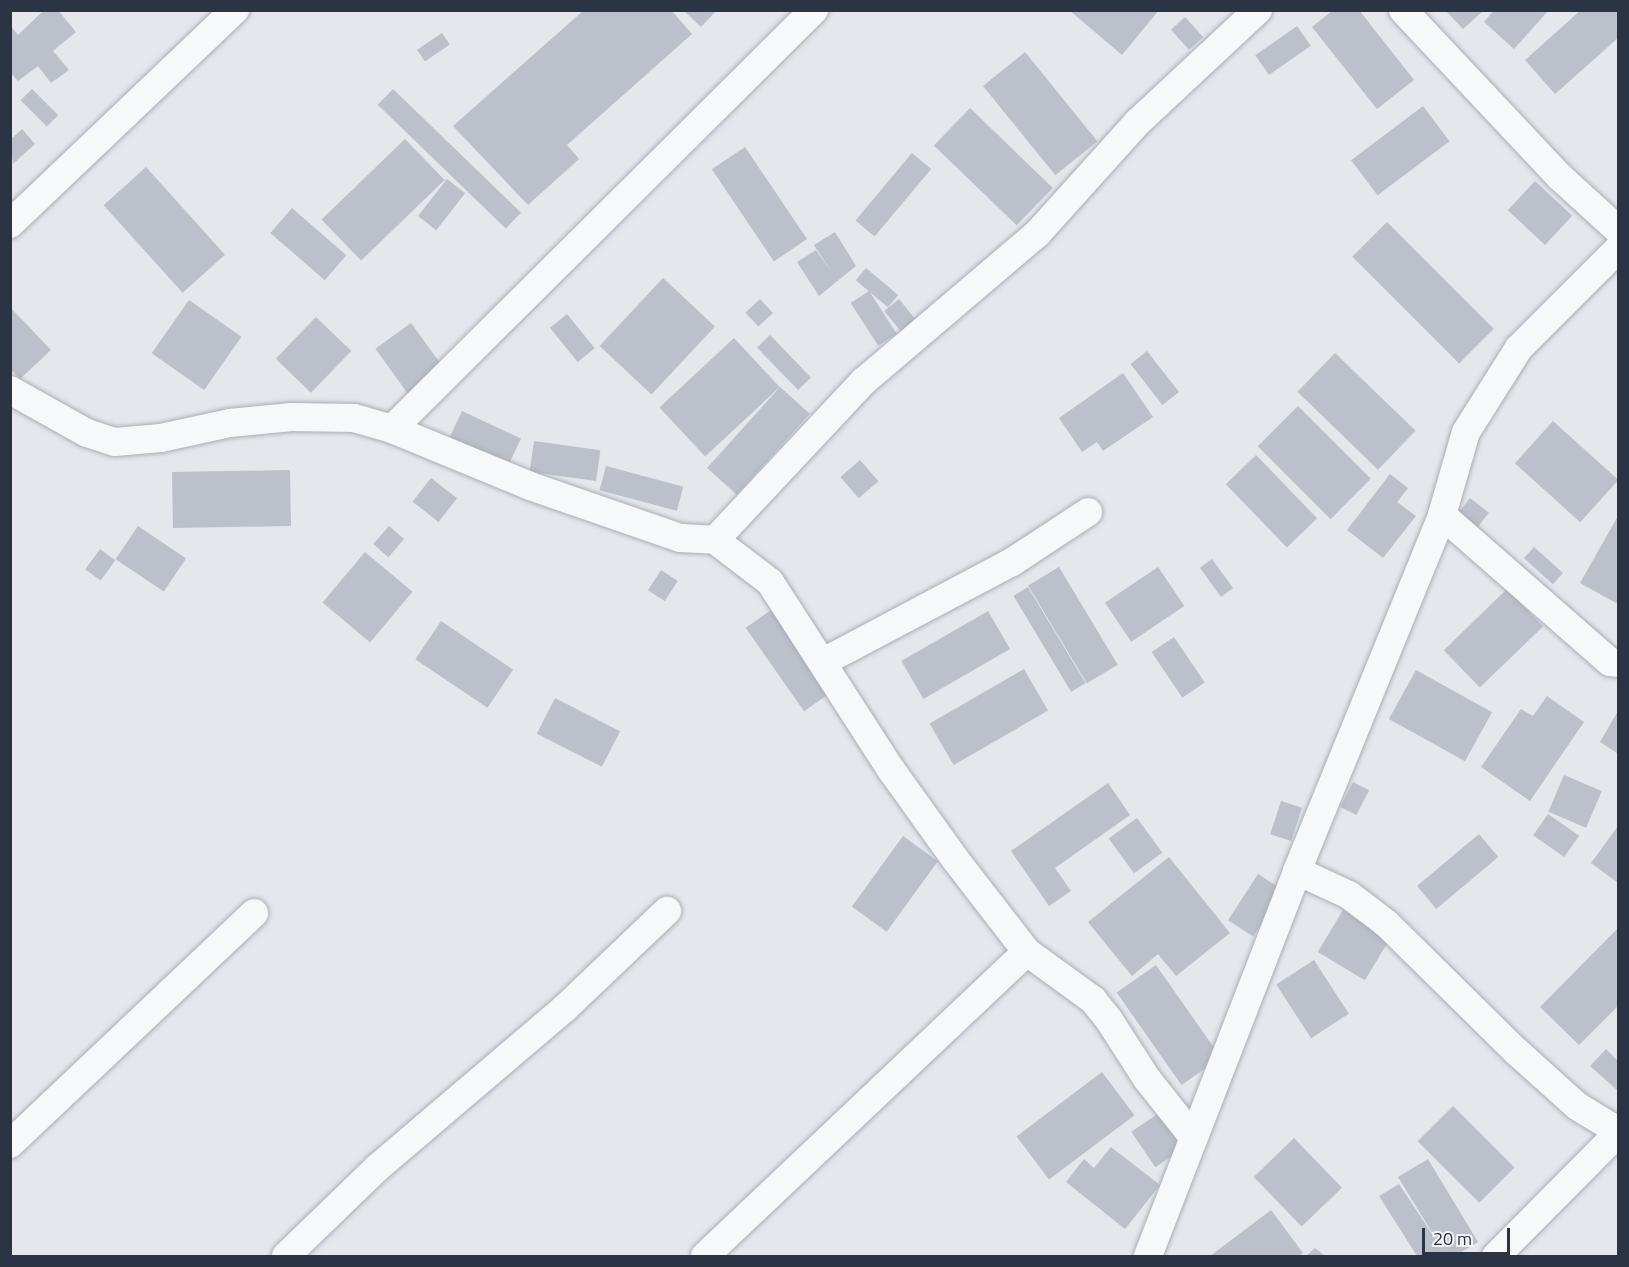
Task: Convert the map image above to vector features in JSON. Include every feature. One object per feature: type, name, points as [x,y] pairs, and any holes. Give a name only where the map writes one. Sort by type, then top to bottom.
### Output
[{"type":"street","points":[[10,224],[235,10]]},
{"type":"street","points":[[392,429],[814,10]]},
{"type":"street","points":[[715,540],[864,381],[1037,234],[1138,122],[1258,10]]},
{"type":"street","points":[[1403,10],[1560,177],[1618,230]]},
{"type":"street","points":[[1148,1257],[1297,871],[1442,515],[1466,432],[1519,348],[1618,249]]},
{"type":"street","points":[[10,390],[87,433],[115,442],[292,417],[354,417],[392,429],[530,486],[680,538],[715,540],[770,582],[892,771],[1027,952],[1093,1000],[1194,1137]]},
{"type":"street","points":[[823,662],[1012,562],[1088,512]]},
{"type":"street","points":[[1442,515],[1610,662],[1618,663]]},
{"type":"street","points":[[1297,871],[1349,895],[1387,924],[1517,1052],[1577,1106],[1618,1132],[1496,1257]]},
{"type":"street","points":[[286,1257],[377,1168],[565,1008],[667,911]]},
{"type":"street","points":[[10,1144],[254,913]]},
{"type":"street","points":[[705,1257],[1027,952]]},
{"type":"building","points":[[44,10],[58,10],[76,32],[53,51],[69,70],[51,83],[38,66],[18,81],[10,72],[10,25],[18,35]]},
{"type":"building","points":[[584,10],[671,10],[692,34],[567,145],[579,159],[528,205],[453,126]]},
{"type":"building","points":[[683,10],[717,10],[701,27]]},
{"type":"building","points":[[1069,10],[1159,10],[1122,55]]},
{"type":"building","points":[[1333,10],[1359,10],[1414,80],[1377,109],[1312,27]]},
{"type":"building","points":[[1445,10],[1484,10],[1463,29]]},
{"type":"building","points":[[1494,10],[1549,10],[1514,49],[1484,22]]},
{"type":"building","points":[[1581,10],[1617,10],[1618,38],[1555,94],[1525,60]]},
{"type":"building","points":[[1185,17],[1203,37],[1189,50],[1171,30]]},
{"type":"building","points":[[1297,26],[1311,46],[1269,75],[1255,55]]},
{"type":"building","points":[[442,33],[450,45],[425,61],[417,50]]},
{"type":"building","points":[[1025,52],[1097,141],[1055,175],[983,86]]},
{"type":"building","points":[[32,89],[58,115],[47,126],[21,100]]},
{"type":"building","points":[[393,89],[521,213],[506,228],[378,105]]},
{"type":"building","points":[[1423,106],[1449,141],[1378,195],[1351,160]]},
{"type":"building","points":[[970,108],[1053,188],[1017,225],[934,145]]},
{"type":"building","points":[[22,129],[35,144],[13,164],[10,140]]},
{"type":"building","points":[[405,139],[445,180],[361,261],[322,220]]},
{"type":"building","points":[[745,147],[807,239],[774,261],[712,169]]},
{"type":"building","points":[[912,153],[931,169],[875,236],[855,220]]},
{"type":"building","points":[[146,167],[225,255],[183,293],[104,205]]},
{"type":"building","points":[[447,179],[465,193],[436,230],[418,216]]},
{"type":"building","points":[[1535,181],[1572,216],[1545,245],[1508,210]]},
{"type":"building","points":[[292,208],[346,255],[325,280],[270,233]]},
{"type":"building","points":[[1387,222],[1494,329],[1459,363],[1352,257]]},
{"type":"building","points":[[835,232],[856,266],[819,296],[797,262],[816,250],[833,274],[814,245]]},
{"type":"building","points":[[866,268],[898,295],[888,307],[856,280]]},
{"type":"building","points":[[663,278],[715,326],[652,394],[600,346]]},
{"type":"building","points":[[869,291],[897,334],[878,346],[851,303]]},
{"type":"building","points":[[760,299],[773,313],[758,327],[745,313]]},
{"type":"building","points":[[899,299],[917,321],[902,333],[884,311]]},
{"type":"building","points":[[189,300],[241,337],[204,390],[152,353]]},
{"type":"building","points":[[10,307],[51,350],[20,379],[10,369]]},
{"type":"building","points":[[567,314],[595,348],[578,362],[550,328]]},
{"type":"building","points":[[316,317],[351,351],[311,393],[276,359]]},
{"type":"building","points":[[411,323],[444,368],[408,394],[375,349]]},
{"type":"building","points":[[770,335],[811,377],[798,390],[757,348]]},
{"type":"building","points":[[734,338],[780,387],[705,457],[659,408]]},
{"type":"building","points":[[1147,351],[1179,392],[1162,405],[1130,364]]},
{"type":"building","points":[[1335,353],[1416,431],[1378,470],[1297,392]]},
{"type":"building","points":[[1123,373],[1153,417],[1103,451],[1097,442],[1082,452],[1059,418]]},
{"type":"building","points":[[780,387],[810,414],[737,495],[707,468]]},
{"type":"building","points":[[1298,406],[1371,479],[1331,519],[1258,446]]},
{"type":"building","points":[[462,411],[521,438],[509,465],[450,437]]},
{"type":"building","points":[[1553,421],[1618,480],[1580,522],[1515,463]]},
{"type":"building","points":[[534,441],[600,450],[596,481],[530,472]]},
{"type":"building","points":[[1256,455],[1317,518],[1287,547],[1226,484]]},
{"type":"building","points":[[860,460],[878,481],[859,498],[840,477]]},
{"type":"building","points":[[606,466],[683,487],[677,511],[600,490]]},
{"type":"building","points":[[290,470],[291,526],[173,528],[172,472]]},
{"type":"building","points":[[1390,474],[1408,488],[1397,502],[1416,516],[1383,558],[1347,530]]},
{"type":"building","points":[[431,478],[457,498],[439,522],[413,502]]},
{"type":"building","points":[[1470,498],[1489,513],[1477,529],[1458,514]]},
{"type":"building","points":[[1618,516],[1618,604],[1580,583]]},
{"type":"building","points":[[138,526],[186,558],[164,592],[116,559]]},
{"type":"building","points":[[389,526],[404,539],[388,557],[373,544]]},
{"type":"building","points":[[1534,547],[1563,573],[1553,584],[1524,558]]},
{"type":"building","points":[[100,549],[115,560],[101,580],[85,569]]},
{"type":"building","points":[[365,552],[412,592],[370,642],[323,603]]},
{"type":"building","points":[[1212,559],[1233,588],[1221,597],[1200,568]]},
{"type":"building","points":[[1059,567],[1118,665],[1087,683],[1028,586]]},
{"type":"building","points":[[1158,567],[1184,606],[1131,642],[1105,603]]},
{"type":"building","points":[[661,570],[678,581],[665,601],[648,590]]},
{"type":"building","points":[[1028,587],[1086,683],[1071,692],[1013,596]]},
{"type":"building","points":[[1507,589],[1543,626],[1480,688],[1444,650]]},
{"type":"building","points":[[771,610],[830,694],[804,711],[746,628]]},
{"type":"building","points":[[988,611],[1010,649],[923,699],[901,661]]},
{"type":"building","points":[[441,621],[513,670],[487,708],[415,659]]},
{"type":"building","points":[[1174,637],[1205,683],[1182,698],[1152,652]]},
{"type":"building","points":[[1024,669],[1048,711],[954,765],[930,724]]},
{"type":"building","points":[[1416,670],[1492,712],[1465,761],[1389,719]]},
{"type":"building","points":[[1547,696],[1584,722],[1530,801],[1481,767],[1521,709],[1533,716]]},
{"type":"building","points":[[555,698],[620,731],[602,767],[537,734]]},
{"type":"building","points":[[1618,711],[1618,751],[1617,753],[1600,742]]},
{"type":"building","points":[[1564,775],[1602,791],[1586,828],[1548,812]]},
{"type":"building","points":[[1353,782],[1369,790],[1356,815],[1340,807]]},
{"type":"building","points":[[1108,783],[1130,815],[1055,868],[1071,891],[1049,906],[1011,851]]},
{"type":"building","points":[[1281,801],[1302,808],[1291,841],[1270,834]]},
{"type":"building","points":[[1548,814],[1579,836],[1564,857],[1533,835]]},
{"type":"building","points":[[1137,818],[1162,853],[1134,873],[1109,839]]},
{"type":"building","points":[[1618,826],[1618,883],[1591,863]]},
{"type":"building","points":[[1479,834],[1498,857],[1436,909],[1417,886]]},
{"type":"building","points":[[903,836],[938,861],[887,932],[852,906]]},
{"type":"building","points":[[1169,857],[1230,933],[1176,976],[1158,954],[1132,976],[1088,922]]},
{"type":"building","points":[[1258,874],[1283,890],[1253,936],[1228,920]]},
{"type":"building","points":[[1343,910],[1390,938],[1365,980],[1318,952]]},
{"type":"building","points":[[1618,928],[1618,1006],[1579,1045],[1540,1007]]},
{"type":"building","points":[[1314,960],[1349,1014],[1311,1038],[1276,985]]},
{"type":"building","points":[[1156,965],[1221,1058],[1181,1085],[1117,993]]},
{"type":"building","points":[[1606,1049],[1618,1061],[1618,1091],[1590,1066]]},
{"type":"building","points":[[1102,1072],[1134,1115],[1049,1180],[1017,1136]]},
{"type":"building","points":[[1453,1106],[1515,1168],[1479,1203],[1418,1141]]},
{"type":"building","points":[[1162,1111],[1186,1147],[1155,1167],[1131,1132]]},
{"type":"building","points":[[1294,1138],[1342,1188],[1302,1227],[1254,1177]]},
{"type":"building","points":[[1111,1147],[1160,1185],[1125,1229],[1066,1182],[1084,1159],[1094,1168]]},
{"type":"building","points":[[1428,1159],[1478,1242],[1455,1256],[1417,1256],[1379,1196],[1399,1184],[1444,1252],[1398,1177]]},
{"type":"building","points":[[1271,1210],[1303,1253],[1298,1256],[1210,1256]]},
{"type":"building","points":[[1315,1248],[1325,1256],[1306,1256]]}]
